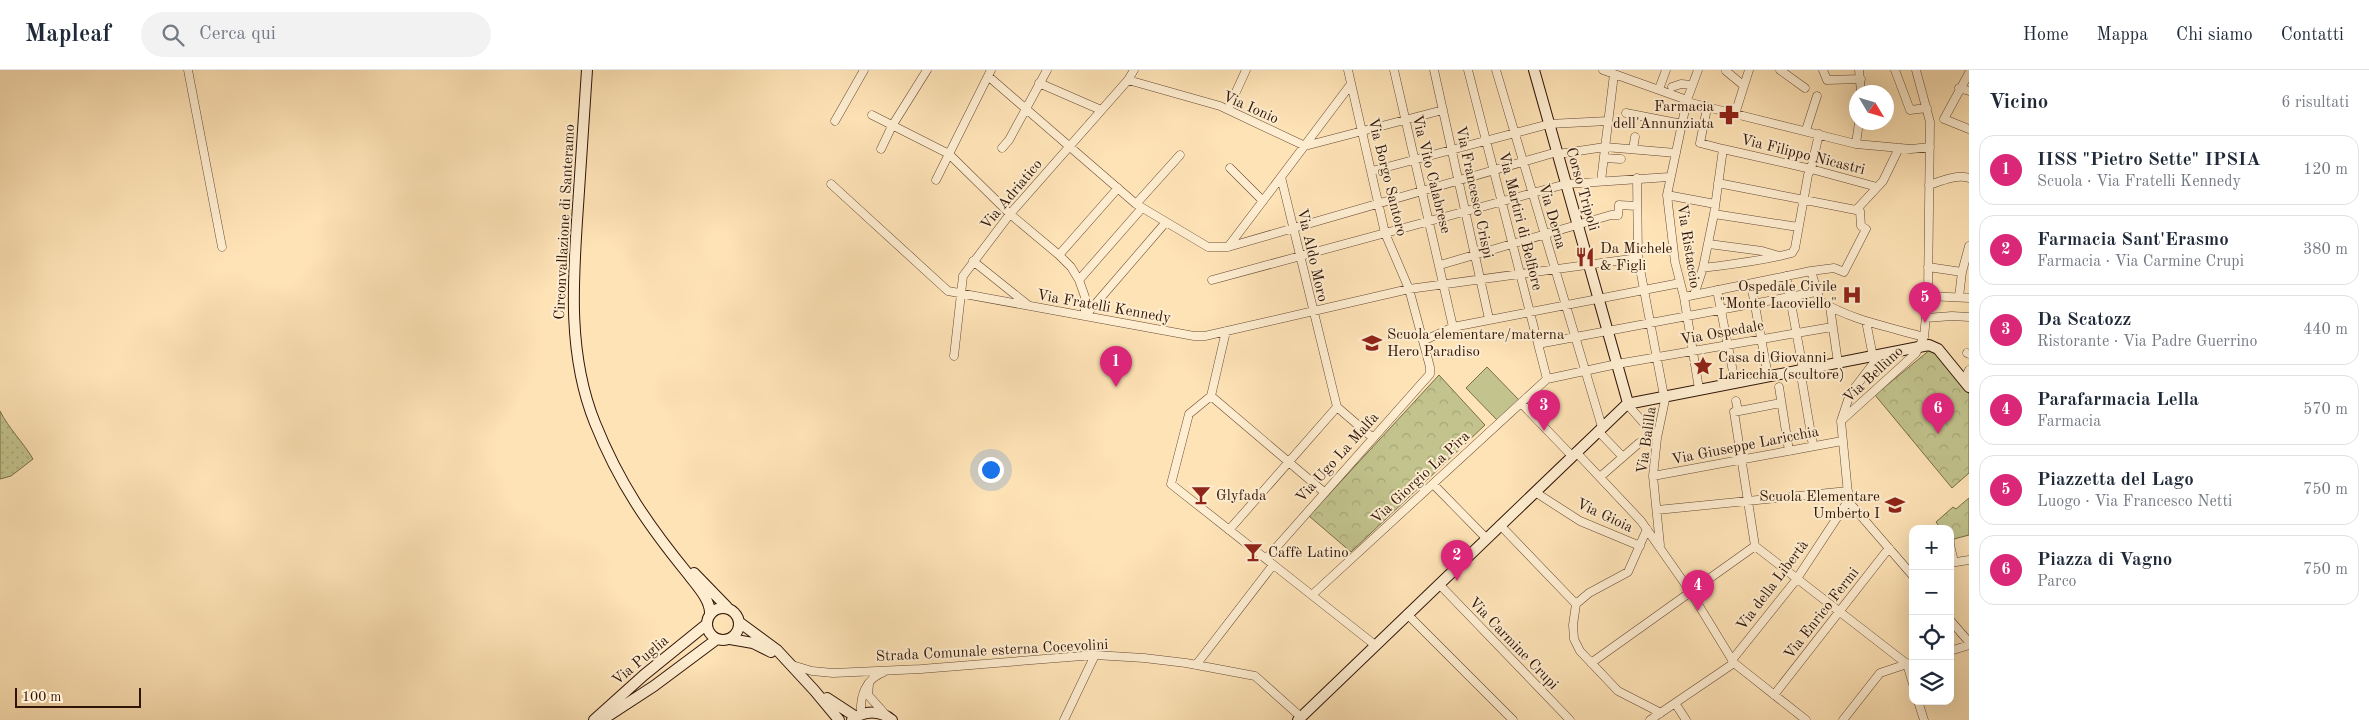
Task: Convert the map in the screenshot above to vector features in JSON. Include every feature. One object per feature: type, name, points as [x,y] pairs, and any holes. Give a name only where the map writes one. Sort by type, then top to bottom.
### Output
[{"type":"main road","name":"Circonvallazione di Santeramo","points":[[587,70],[575,253],[574,334],[580,377],[594,423],[618,475],[646,521],[676,558]]},
{"type":"main road","name":"Corso Tripoli","points":[[1534,70],[1627,404]]},
{"type":"main road","points":[[1300,718],[1627,404],[1876,356],[1923,341],[1938,349],[1966,384]]},
{"type":"main road","points":[[676,558],[692,570],[727,608],[736,613],[740,622],[768,643],[814,690],[839,720]]},
{"type":"main road","points":[[676,558],[710,606],[710,613],[706,624],[708,632],[717,639],[730,639],[762,646],[789,664]]},
{"type":"main road","points":[[710,613],[718,608],[727,608]]},
{"type":"main road","points":[[730,639],[737,632],[740,622]]},
{"type":"main road","name":"Via Puglia","points":[[594,720],[644,675],[706,624]]},
{"type":"main road","name":"Via Puglia","points":[[602,720],[654,686],[717,639]]},
{"type":"main road","points":[[814,690],[856,717],[873,712],[889,718]]},
{"type":"street","points":[[188,70],[222,247]]},
{"type":"street","points":[[835,121],[864,70]]},
{"type":"street","points":[[881,149],[892,126],[927,70]]},
{"type":"street","points":[[1002,148],[1009,140],[1047,70]]},
{"type":"street","name":"Via Adriatico","points":[[954,356],[963,276],[972,261],[1010,214],[1128,80],[1134,70]]},
{"type":"street","points":[[1230,104],[1246,70]]},
{"type":"street","name":"Via Borgo Santoro","points":[[1348,70],[1385,233],[1409,288],[1430,374]]},
{"type":"street","name":"Via Vito Calabrese","points":[[1394,70],[1453,327]]},
{"type":"street","name":"Via Francesco Crispi","points":[[1434,70],[1489,319]]},
{"type":"street","name":"Via Martiri di Belfiore","points":[[1468,70],[1547,379]]},
{"type":"street","name":"Via Derna","points":[[1496,70],[1600,429]]},
{"type":"street","points":[[1603,70],[1659,90],[1686,103],[1806,130],[1856,144],[1899,148],[1930,147]]},
{"type":"street","points":[[1659,90],[1666,70]]},
{"type":"street","points":[[1735,114],[1749,70]]},
{"type":"street","points":[[1781,70],[1805,88]]},
{"type":"street","points":[[1824,70],[1827,80],[1861,79]]},
{"type":"street","points":[[1859,70],[1861,85]]},
{"type":"street","points":[[1895,70],[1910,110],[1927,108]]},
{"type":"street","points":[[1811,271],[1820,301],[1830,307],[1866,321],[1923,341],[1928,296],[1930,122],[1916,70]]},
{"type":"street","name":"Via Ristaccio","points":[[1697,71],[1686,103],[1669,178],[1667,196],[1675,262],[1684,297],[1699,389]]},
{"type":"street","points":[[1726,71],[1743,85]]},
{"type":"street","points":[[936,180],[989,73],[1026,108],[1139,206],[1208,247],[1228,247],[1557,153],[1605,147],[1633,149],[1646,145],[1676,153]]},
{"type":"street","points":[[1944,119],[1959,88],[1969,73]]},
{"type":"street","points":[[1601,181],[1614,74]]},
{"type":"street","name":"Via Ionio","points":[[1128,80],[1220,106],[1304,146]]},
{"type":"street","points":[[1039,84],[1101,110]]},
{"type":"street","points":[[1228,247],[1352,84]]},
{"type":"street","points":[[1672,87],[1681,84],[1692,85]]},
{"type":"street","points":[[1959,88],[1969,91]]},
{"type":"street","points":[[1806,130],[1817,96]]},
{"type":"street","name":"Via Filippo Nicastri","points":[[1707,108],[1700,143],[1812,169],[1877,187]]},
{"type":"street","points":[[1304,146],[1443,110]]},
{"type":"street","points":[[1626,113],[1682,124]]},
{"type":"street","points":[[872,115],[949,154],[1010,214],[1072,267],[1085,297],[1085,316]]},
{"type":"street","points":[[1930,122],[1944,119],[1969,129]]},
{"type":"street","points":[[1372,171],[1451,148],[1549,124],[1608,121]]},
{"type":"street","points":[[1856,144],[1858,130]]},
{"type":"street","points":[[1703,268],[1759,261],[1776,255],[1792,253],[1808,174],[1812,169],[1819,134]]},
{"type":"street","points":[[1633,149],[1635,137]]},
{"type":"street","points":[[1684,297],[1811,271],[1834,268],[1844,272],[1866,229],[1861,226],[1858,211],[1882,181],[1899,148]]},
{"type":"street","points":[[1694,295],[1709,244],[1723,149]]},
{"type":"street","points":[[1079,280],[1180,156]]},
{"type":"street","points":[[1604,158],[1621,159]]},
{"type":"street","points":[[1230,168],[1263,201]]},
{"type":"street","points":[[1929,185],[1964,176],[1969,178]]},
{"type":"street","name":"Via Aldo Moro","points":[[1281,177],[1312,311],[1337,407]]},
{"type":"street","points":[[1212,280],[1566,184],[1637,178],[1669,178]]},
{"type":"street","points":[[1637,178],[1638,258],[1665,396]]},
{"type":"street","name":"Via Fratelli Kennedy","points":[[831,184],[948,291],[1194,336],[1226,331],[1409,288],[1638,258]]},
{"type":"street","points":[[1718,184],[1804,199],[1858,211]]},
{"type":"street","points":[[1059,255],[1118,188]]},
{"type":"street","points":[[1667,196],[1715,204]]},
{"type":"street","points":[[1440,265],[1612,215],[1618,215],[1619,205],[1638,206]]},
{"type":"street","points":[[1714,214],[1798,227]]},
{"type":"street","points":[[1085,316],[1166,222]]},
{"type":"street","points":[[1709,244],[1762,251],[1776,255]]},
{"type":"street","points":[[1959,297],[1962,272],[1969,246]]},
{"type":"street","points":[[972,261],[1030,306]]},
{"type":"street","points":[[1928,267],[1962,272]]},
{"type":"street","points":[[1786,276],[1797,333],[1813,446]]},
{"type":"street","points":[[1423,341],[1453,327],[1680,282]]},
{"type":"street","points":[[1751,284],[1768,376]]},
{"type":"street","points":[[1717,290],[1735,382]]},
{"type":"street","points":[[1538,344],[1816,292]]},
{"type":"street","points":[[1928,296],[1969,298]]},
{"type":"street","points":[[1830,307],[1838,363]]},
{"type":"street","points":[[1926,318],[1969,317]]},
{"type":"street","points":[[1866,321],[1876,356],[1850,394],[1841,422],[1848,501],[1910,570]]},
{"type":"street","name":"Via Ospedale","points":[[1547,379],[1616,364],[1832,327]]},
{"type":"street","points":[[1226,331],[1211,396],[1189,414],[1170,484],[1375,645]]},
{"type":"street","name":"Via Belluno","points":[[1841,422],[1908,360],[1923,341]]},
{"type":"street","points":[[1966,384],[1969,370]]},
{"type":"street","name":"Via Ugo La Malfa","points":[[1266,559],[1430,374]]},
{"type":"street","name":"Via Giorgio La Pira","points":[[1312,595],[1547,379]]},
{"type":"street","points":[[1779,387],[1789,451]]},
{"type":"street","points":[[1211,396],[1324,492]]},
{"type":"street","name":"Via Balilla","points":[[1660,547],[1653,476],[1657,438],[1665,396]]},
{"type":"street","points":[[1736,400],[1742,460],[1755,546],[1838,612],[1909,662]]},
{"type":"street","points":[[1521,403],[1600,477],[1647,529],[1690,591],[1733,662],[1806,720]]},
{"type":"street","points":[[1736,412],[1781,403]]},
{"type":"street","points":[[1627,404],[1657,438]]},
{"type":"street","points":[[1229,530],[1337,407],[1373,438]]},
{"type":"street","points":[[1600,429],[1623,457]]},
{"type":"street","name":"Via Giuseppe Laricchia","points":[[1653,476],[1842,441]]},
{"type":"street","points":[[1600,477],[1639,443]]},
{"type":"street","points":[[1433,484],[1486,538]]},
{"type":"street","points":[[1657,510],[1848,491]]},
{"type":"street","name":"Via Gioia","points":[[1535,492],[1580,522],[1640,546]]},
{"type":"street","name":"Via della Libertà","points":[[1650,720],[1733,662],[1796,580],[1848,501]]},
{"type":"street","points":[[1500,525],[1576,604]]},
{"type":"street","points":[[1647,529],[1628,572],[1589,593],[1576,604],[1573,625],[1574,639],[1580,651],[1618,691],[1661,713]]},
{"type":"street","points":[[1591,663],[1755,546]]},
{"type":"street","name":"Via Enrico Fermi","points":[[1774,694],[1889,548]]},
{"type":"street","points":[[1954,563],[1969,560]]},
{"type":"street","points":[[1196,665],[1273,565]]},
{"type":"street","name":"Via Carmine Crupi","points":[[1439,584],[1570,720]]},
{"type":"street","points":[[1407,614],[1513,720]]},
{"type":"street","points":[[1954,625],[1969,643],[1954,649]]},
{"type":"street","points":[[1064,720],[1095,655]]},
{"type":"street","name":"Strada Comunale esterna Cocevolini","points":[[789,664],[812,671],[833,673],[1095,655],[1196,665],[1255,676],[1300,718]]},
{"type":"street","points":[[1843,720],[1880,673],[1909,663]]},
{"type":"street","points":[[856,717],[860,698],[869,684],[879,674],[890,670]]},
{"type":"street","points":[[869,684],[868,695],[889,718]]},
{"type":"street","points":[[1675,703],[1686,720]]},
{"type":"street","points":[[1919,705],[1924,720]]},
{"type":"green space","points":[[1931,349],[1969,394],[1969,473],[1952,488],[1875,395]]},
{"type":"green space","points":[[1487,367],[1519,400],[1497,420],[1466,388]]},
{"type":"green space","points":[[1439,375],[1485,425],[1351,552],[1309,516]]},
{"type":"green space","points":[[0,411],[33,459],[11,476],[0,479]]},
{"type":"green space","points":[[1969,498],[1969,535],[1954,539],[1954,525],[1938,525],[1936,522],[1953,507],[1956,509]]},
{"type":"place","name":"Farmacia dell'Annunziata","points":[[1729,115]]},
{"type":"place","name":"Da Michele & Figli","points":[[1585,257]]},
{"type":"place","name":"Ospedale Civile \"Monte Iacoviello\"","points":[[1852,295]]},
{"type":"place","name":"Piazzetta del Lago","points":[[1925,323]]},
{"type":"place","name":"Scuola elementare/materna Hero Paradiso","points":[[1372,343]]},
{"type":"place","name":"Casa di Giovanni Laricchia (scultore)","points":[[1703,366]]},
{"type":"place","name":"IISS \"Pietro Sette\" IPSIA","points":[[1116,387]]},
{"type":"place","name":"Da Scatozz","points":[[1544,431]]},
{"type":"place","name":"Piazza di Vagno","points":[[1938,434]]},
{"type":"place","name":"Glyfada","points":[[1201,495]]},
{"type":"place","name":"Scuola Elementare Umberto I","points":[[1895,505]]},
{"type":"place","name":"Caffè Latino","points":[[1253,552]]},
{"type":"place","name":"Farmacia Sant'Erasmo","points":[[1457,581]]},
{"type":"place","name":"Parafarmacia Lella","points":[[1698,611]]}]
